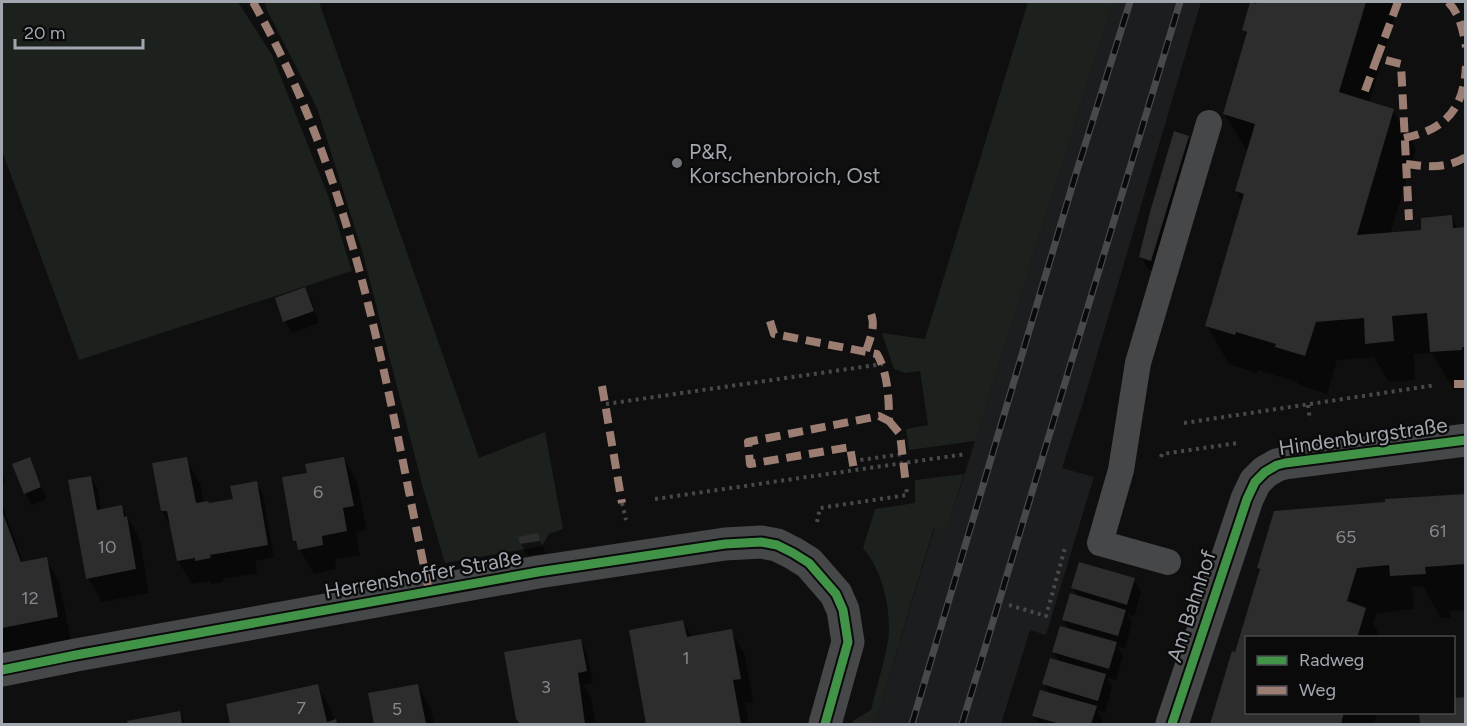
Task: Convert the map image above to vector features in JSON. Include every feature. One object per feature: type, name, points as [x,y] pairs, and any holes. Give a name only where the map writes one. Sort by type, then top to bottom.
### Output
[{"type":"street","name":"Hindenburgstraße","points":[[1247,499],[1260,477],[1277,465],[1384,449],[1466,440]]},
{"type":"street","name":"Am Bahnhof","points":[[1172,724],[1247,499]]},
{"type":"street","name":"Herrenshoffer Straße","points":[[2,670],[538,572],[726,544],[761,542],[777,545],[809,563],[836,594],[843,610],[848,642],[825,724]]},
{"type":"lane","points":[[1168,562],[1100,543],[1120,470],[1138,363],[1209,123]]},
{"type":"path","points":[[606,404],[883,364]]},
{"type":"path","points":[[1184,423],[1436,385]]},
{"type":"path","points":[[1308,405],[1310,423]]},
{"type":"path","points":[[1159,464],[1162,454],[1242,442]]},
{"type":"path","points":[[853,461],[903,454]]},
{"type":"path","points":[[655,499],[966,454]]},
{"type":"path","points":[[809,563],[820,508],[908,495],[906,485]]},
{"type":"path","points":[[1009,605],[1046,616],[1065,547]]},
{"type":"shaded area","points":[[2,2],[238,2],[272,55],[329,198],[352,271],[79,360],[2,151]]},
{"type":"shaded area","points":[[265,2],[319,2],[479,458],[545,432],[563,529],[549,534],[542,546],[445,563],[423,488],[363,254],[317,108]]},
{"type":"shaded area","points":[[1028,2],[1113,2],[975,441],[909,450],[906,429],[928,425],[920,371],[905,373],[894,369],[882,333],[925,339]]},
{"type":"shaded area","points":[[1113,2],[1201,2],[1062,468],[1094,477],[1046,635],[1030,630],[1001,724],[875,724],[935,526],[947,530]]},
{"type":"shaded area","points":[[964,474],[947,530],[934,527],[875,724],[852,724],[854,720],[871,710],[888,641],[889,617],[881,580],[863,548],[875,509],[915,503],[915,480]]},
{"type":"building","points":[[1250,2],[1256,4],[1257,2],[1366,2],[1339,92],[1394,109],[1357,235],[1421,230],[1421,218],[1452,215],[1453,228],[1466,227],[1466,347],[1462,347],[1462,350],[1430,352],[1427,313],[1392,316],[1394,341],[1365,344],[1364,318],[1316,322],[1305,356],[1275,347],[1276,344],[1236,332],[1235,335],[1205,326],[1244,194],[1235,191],[1255,124],[1223,114],[1247,32],[1242,30]]},
{"type":"building","points":[[1174,131],[1189,136],[1151,261],[1139,257]]},
{"type":"building","points":[[305,287],[314,311],[283,322],[275,298]]},
{"type":"building","points":[[30,457],[41,487],[24,494],[12,464]]},
{"type":"building","points":[[187,457],[196,503],[233,499],[230,486],[257,481],[268,545],[210,555],[211,558],[195,561],[195,558],[177,561],[167,511],[161,511],[152,463]]},
{"type":"building","points":[[344,457],[354,506],[343,508],[347,531],[322,536],[323,545],[298,550],[296,541],[293,541],[282,477],[307,473],[305,464]]},
{"type":"building","points":[[91,476],[97,510],[122,505],[124,517],[127,516],[136,569],[86,579],[68,480]]},
{"type":"building","points":[[1466,494],[1466,564],[1425,567],[1426,574],[1390,576],[1389,565],[1357,568],[1347,601],[1366,608],[1358,636],[1245,636],[1245,714],[1344,714],[1341,724],[1210,724],[1260,569],[1257,568],[1274,511],[1385,502],[1385,499]]},
{"type":"building","points":[[2,511],[21,562],[47,557],[58,617],[2,628]]},
{"type":"building","points":[[538,533],[540,541],[520,544],[518,537]]},
{"type":"building","points":[[1079,562],[1135,578],[1127,605],[1071,588]]},
{"type":"building","points":[[1070,593],[1126,610],[1118,636],[1062,620]]},
{"type":"building","points":[[683,620],[687,637],[732,629],[741,679],[733,680],[741,724],[646,724],[629,630]]},
{"type":"building","points":[[1060,626],[1117,642],[1109,669],[1052,652]]},
{"type":"building","points":[[581,639],[587,671],[578,673],[585,724],[520,724],[516,719],[504,652]]},
{"type":"building","points":[[1050,658],[1106,674],[1098,701],[1042,684]]},
{"type":"building","points":[[318,684],[327,722],[336,719],[337,724],[230,724],[226,704]]},
{"type":"building","points":[[418,684],[426,724],[374,724],[368,693]]},
{"type":"building","points":[[1040,690],[1097,706],[1091,724],[1060,724],[1032,716]]},
{"type":"building","points":[[1465,697],[1466,724],[1420,724],[1419,714],[1455,714],[1455,698]]},
{"type":"building","points":[[180,711],[182,724],[128,724],[127,721]]},
{"type":"railway","points":[[912,724],[1074,180],[1130,2]]},
{"type":"railway","points":[[962,724],[1180,2]]},
{"type":"marked path","points":[[253,2],[289,71],[318,142],[343,215],[382,364],[429,591]]},
{"type":"marked path","points":[[1398,2],[1377,58],[1401,64],[1409,220]]},
{"type":"marked path","points":[[1448,2],[1458,17],[1466,47]]},
{"type":"marked path","points":[[1365,91],[1377,58]]},
{"type":"marked path","points":[[1404,138],[1431,129],[1450,115],[1461,94],[1466,66]]},
{"type":"marked path","points":[[1406,164],[1444,165],[1466,157]]},
{"type":"marked path","points":[[866,351],[873,325],[869,309]]},
{"type":"marked path","points":[[770,321],[774,334],[877,354],[886,378],[889,421],[879,416],[748,442],[750,464],[850,447],[854,470]]},
{"type":"marked path","points":[[1454,384],[1466,384]]},
{"type":"marked path","points":[[602,386],[622,503]]},
{"type":"marked path","points":[[889,421],[900,434],[906,485]]},
{"type":"cycle path","points":[[1172,724],[1247,499],[1255,482],[1265,472],[1285,463],[1466,440]]},
{"type":"cycle path","points":[[2,670],[538,572],[725,544],[761,542],[777,545],[809,563],[836,594],[843,610],[848,642],[825,724]]},
{"type":"place","name":"P&R, Korschenbroich, Ost","points":[[677,163]]}]
